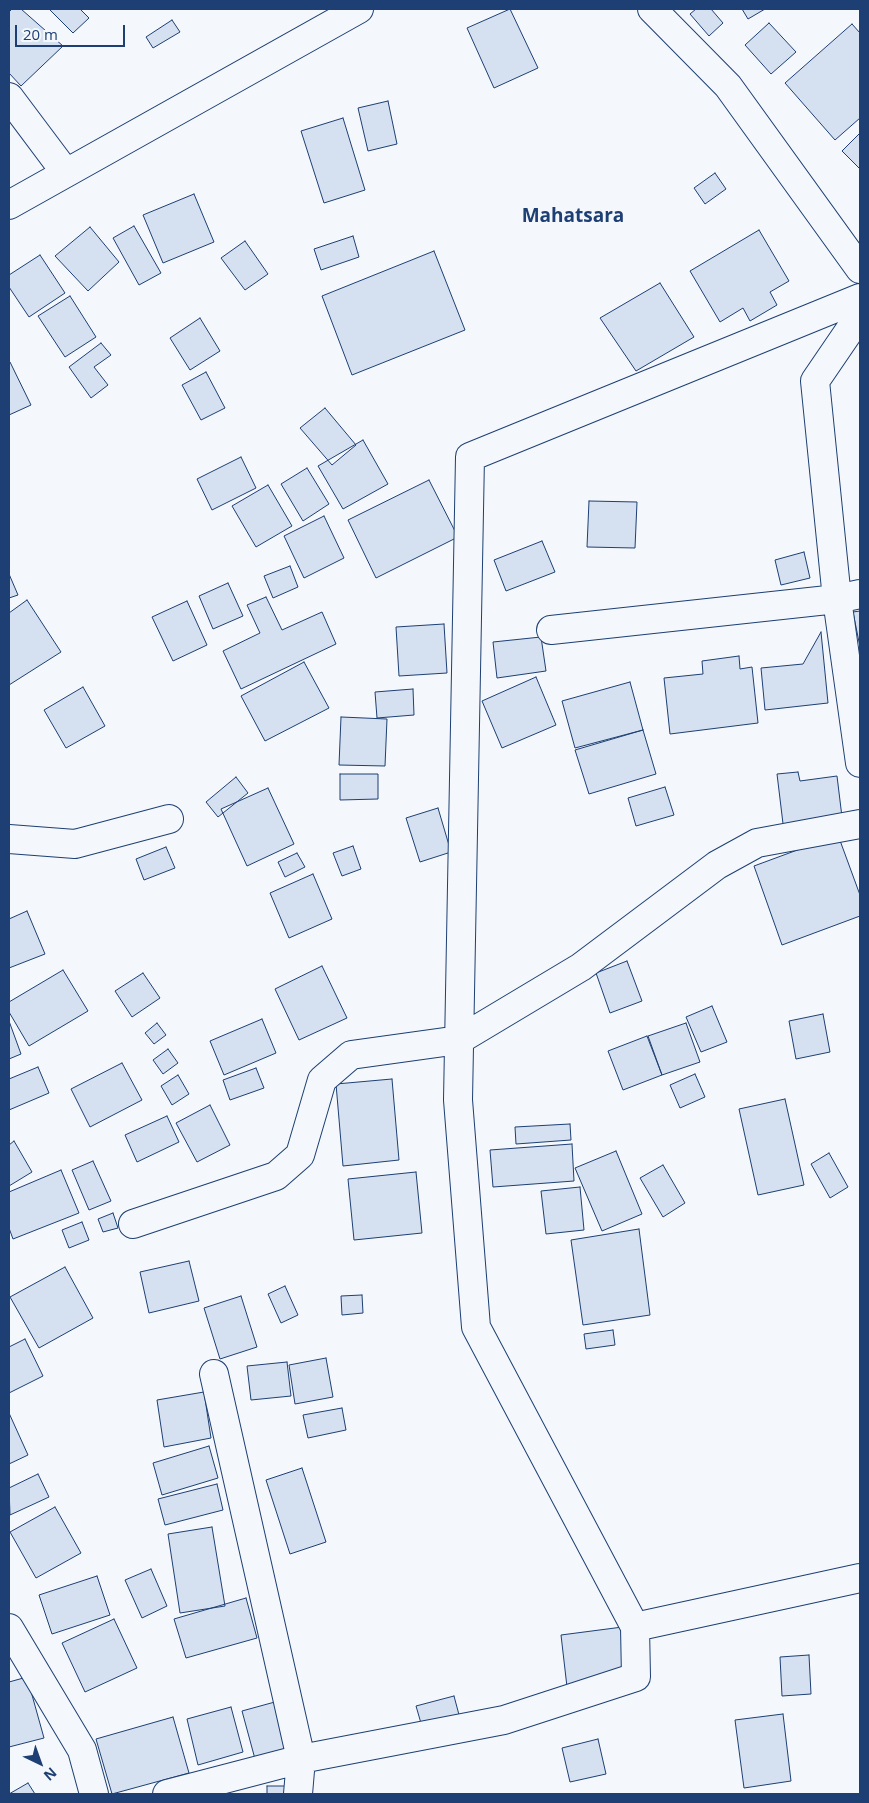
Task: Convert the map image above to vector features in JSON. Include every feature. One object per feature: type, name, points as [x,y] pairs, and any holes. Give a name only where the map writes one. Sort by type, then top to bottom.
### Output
[{"type":"street","points":[[9,205],[359,9]]},
{"type":"street","points":[[652,9],[728,86],[860,269]]},
{"type":"street","points":[[9,97],[66,173]]},
{"type":"street","points":[[167,1794],[301,1759],[504,1720],[636,1677],[635,1627],[476,1327],[458,1100],[470,457],[860,298]]},
{"type":"street","points":[[860,315],[815,381],[849,597],[860,763]]},
{"type":"street","points":[[551,630],[849,597]]},
{"type":"street","points":[[9,839],[75,844],[169,819]]},
{"type":"street","points":[[133,1224],[276,1176],[300,1155],[322,1080],[351,1055],[458,1040],[581,967],[717,865],[757,843],[860,824]]},
{"type":"street","points":[[214,1374],[301,1759],[298,1794]]},
{"type":"street","points":[[635,1627],[860,1578]]},
{"type":"street","points":[[9,1628],[82,1750],[94,1794]]},
{"type":"building","points":[[12,9],[21,9],[63,46],[21,86],[9,73],[9,12]]},
{"type":"building","points":[[49,9],[80,9],[89,18],[73,33]]},
{"type":"building","points":[[510,9],[538,68],[494,88],[467,28]]},
{"type":"building","points":[[696,9],[711,9],[723,23],[709,36],[690,14]]},
{"type":"building","points":[[742,9],[765,9],[748,19]]},
{"type":"building","points":[[172,20],[180,32],[153,48],[146,37]]},
{"type":"building","points":[[769,23],[796,52],[771,74],[745,45]]},
{"type":"building","points":[[852,24],[860,33],[860,118],[835,140],[785,83]]},
{"type":"building","points":[[388,101],[397,144],[368,151],[358,108]]},
{"type":"building","points":[[343,118],[365,190],[324,203],[301,131]]},
{"type":"building","points":[[860,133],[860,169],[842,151]]},
{"type":"building","points":[[715,173],[726,189],[705,204],[694,188]]},
{"type":"building","points":[[194,194],[214,242],[163,263],[143,215]]},
{"type":"building","points":[[134,226],[161,273],[139,285],[113,238]]},
{"type":"building","points":[[90,227],[119,262],[88,291],[55,256]]},
{"type":"building","points":[[759,230],[789,281],[770,292],[777,305],[750,321],[743,308],[720,322],[690,271]]},
{"type":"building","points":[[353,236],[359,257],[321,270],[314,249]]},
{"type":"building","points":[[245,241],[268,274],[245,290],[221,258]]},
{"type":"building","points":[[434,251],[465,330],[352,375],[322,296]]},
{"type":"building","points":[[40,255],[65,293],[29,317],[9,287],[9,275]]},
{"type":"building","points":[[660,283],[694,337],[636,371],[600,318]]},
{"type":"building","points":[[70,296],[96,337],[65,357],[38,316]]},
{"type":"building","points":[[200,318],[220,351],[190,370],[170,338]]},
{"type":"building","points":[[101,343],[111,355],[94,367],[108,385],[91,398],[69,367]]},
{"type":"building","points":[[9,362],[31,405],[9,415]]},
{"type":"building","points":[[206,372],[225,408],[201,420],[182,385]]},
{"type":"building","points":[[325,408],[356,445],[332,465],[300,428]]},
{"type":"building","points":[[363,440],[388,484],[343,509],[318,466]]},
{"type":"building","points":[[241,457],[256,488],[212,510],[197,479]]},
{"type":"building","points":[[307,468],[329,504],[303,521],[281,484]]},
{"type":"building","points":[[429,480],[458,537],[376,578],[348,520]]},
{"type":"building","points":[[268,485],[292,526],[256,547],[232,506]]},
{"type":"building","points":[[589,501],[637,502],[635,548],[587,547]]},
{"type":"building","points":[[324,516],[344,558],[304,578],[284,536]]},
{"type":"building","points":[[542,541],[555,572],[506,591],[494,560]]},
{"type":"building","points":[[804,552],[810,578],[781,585],[775,560]]},
{"type":"building","points":[[290,566],[298,587],[273,598],[264,576]]},
{"type":"building","points":[[9,574],[18,595],[9,598]]},
{"type":"building","points":[[228,583],[243,616],[213,629],[199,596]]},
{"type":"building","points":[[266,597],[282,630],[322,612],[336,644],[241,689],[223,651],[260,633],[247,605]]},
{"type":"building","points":[[27,600],[61,652],[9,685],[9,613]]},
{"type":"building","points":[[187,601],[207,645],[173,661],[152,617]]},
{"type":"building","points":[[860,611],[860,647],[853,612]]},
{"type":"building","points":[[444,624],[447,673],[399,676],[396,627]]},
{"type":"building","points":[[821,632],[828,703],[765,710],[761,668],[803,664]]},
{"type":"building","points":[[541,637],[546,671],[497,678],[493,642]]},
{"type":"building","points":[[739,656],[740,669],[752,667],[758,723],[670,734],[664,678],[703,674],[702,661]]},
{"type":"building","points":[[304,662],[329,708],[265,741],[241,696]]},
{"type":"building","points":[[536,677],[556,725],[502,748],[482,701]]},
{"type":"building","points":[[630,682],[643,730],[575,748],[562,701]]},
{"type":"building","points":[[83,687],[105,726],[66,748],[44,710]]},
{"type":"building","points":[[413,689],[414,715],[377,718],[375,692]]},
{"type":"building","points":[[341,717],[387,719],[385,766],[339,765]]},
{"type":"building","points":[[643,730],[656,774],[589,794],[575,750]]},
{"type":"building","points":[[798,772],[800,781],[837,776],[842,817],[784,832],[777,774]]},
{"type":"building","points":[[340,774],[378,774],[378,799],[340,800]]},
{"type":"building","points":[[236,777],[248,793],[218,817],[206,802]]},
{"type":"building","points":[[665,787],[674,815],[636,826],[628,798]]},
{"type":"building","points":[[268,788],[294,844],[247,866],[221,809]]},
{"type":"building","points":[[438,808],[451,852],[420,862],[406,818]]},
{"type":"building","points":[[838,835],[860,895],[860,916],[782,945],[754,866]]},
{"type":"building","points":[[353,846],[361,869],[342,876],[333,853]]},
{"type":"building","points":[[166,847],[175,868],[144,880],[136,859]]},
{"type":"building","points":[[297,853],[305,867],[285,877],[278,862]]},
{"type":"building","points":[[313,874],[332,919],[289,938],[270,893]]},
{"type":"building","points":[[27,911],[45,954],[9,968],[9,919]]},
{"type":"building","points":[[627,961],[642,1001],[610,1013],[596,973]]},
{"type":"building","points":[[322,966],[347,1018],[299,1040],[275,989]]},
{"type":"building","points":[[63,970],[88,1011],[29,1046],[9,1012],[9,1002]]},
{"type":"building","points":[[143,973],[160,998],[132,1017],[115,991]]},
{"type":"building","points":[[712,1006],[727,1042],[701,1052],[686,1017]]},
{"type":"building","points":[[823,1014],[830,1052],[796,1059],[789,1021]]},
{"type":"building","points":[[262,1019],[276,1053],[224,1075],[210,1041]]},
{"type":"building","points":[[9,1021],[21,1054],[9,1059]]},
{"type":"building","points":[[157,1023],[166,1035],[154,1044],[145,1033]]},
{"type":"building","points":[[686,1023],[700,1062],[662,1075],[648,1036]]},
{"type":"building","points":[[647,1036],[662,1075],[623,1090],[608,1051]]},
{"type":"building","points":[[168,1049],[178,1063],[163,1074],[153,1060]]},
{"type":"building","points":[[122,1063],[142,1100],[90,1127],[71,1089]]},
{"type":"building","points":[[38,1067],[49,1093],[9,1110],[9,1079]]},
{"type":"building","points":[[256,1068],[264,1088],[230,1100],[223,1080]]},
{"type":"building","points":[[695,1074],[705,1097],[680,1108],[670,1085]]},
{"type":"building","points":[[178,1075],[189,1094],[172,1105],[161,1086]]},
{"type":"building","points":[[392,1079],[399,1160],[343,1166],[336,1084]]},
{"type":"building","points":[[785,1099],[804,1185],[758,1195],[739,1109]]},
{"type":"building","points":[[210,1105],[230,1145],[197,1162],[176,1123]]},
{"type":"building","points":[[167,1116],[179,1142],[137,1162],[125,1135]]},
{"type":"building","points":[[570,1124],[571,1140],[516,1144],[515,1127]]},
{"type":"building","points":[[14,1141],[32,1172],[9,1186],[9,1145]]},
{"type":"building","points":[[572,1144],[574,1181],[493,1187],[490,1150]]},
{"type":"building","points":[[616,1151],[642,1214],[602,1231],[575,1168]]},
{"type":"building","points":[[829,1153],[848,1187],[830,1198],[811,1164]]},
{"type":"building","points":[[93,1161],[111,1201],[89,1210],[72,1170]]},
{"type":"building","points":[[663,1165],[685,1203],[663,1217],[640,1178]]},
{"type":"building","points":[[61,1170],[79,1213],[13,1239],[9,1228],[9,1192]]},
{"type":"building","points":[[416,1172],[422,1233],[354,1240],[348,1179]]},
{"type":"building","points":[[580,1187],[584,1230],[546,1234],[541,1191]]},
{"type":"building","points":[[113,1213],[118,1228],[103,1232],[98,1219]]},
{"type":"building","points":[[82,1222],[89,1240],[69,1248],[62,1230]]},
{"type":"building","points":[[639,1229],[650,1315],[583,1325],[571,1240]]},
{"type":"building","points":[[189,1261],[199,1301],[149,1313],[140,1272]]},
{"type":"building","points":[[65,1267],[93,1318],[39,1348],[10,1297]]},
{"type":"building","points":[[285,1286],[298,1315],[281,1323],[268,1294]]},
{"type":"building","points":[[362,1295],[363,1313],[342,1315],[341,1296]]},
{"type":"building","points":[[241,1296],[257,1347],[220,1359],[204,1308]]},
{"type":"building","points":[[613,1330],[615,1345],[586,1349],[584,1334]]},
{"type":"building","points":[[25,1339],[43,1376],[9,1393],[9,1347]]},
{"type":"building","points":[[326,1358],[333,1397],[295,1404],[289,1365]]},
{"type":"building","points":[[287,1362],[291,1396],[251,1400],[247,1366]]},
{"type":"building","points":[[204,1392],[211,1438],[164,1447],[157,1400]]},
{"type":"building","points":[[342,1408],[346,1430],[308,1438],[303,1415]]},
{"type":"building","points":[[9,1413],[28,1455],[9,1464]]},
{"type":"building","points":[[209,1446],[218,1478],[162,1495],[153,1463]]},
{"type":"building","points":[[302,1468],[326,1542],[290,1554],[266,1480]]},
{"type":"building","points":[[38,1474],[49,1497],[10,1515],[9,1488]]},
{"type":"building","points":[[217,1484],[223,1510],[165,1525],[158,1499]]},
{"type":"building","points":[[55,1507],[81,1553],[36,1578],[10,1532]]},
{"type":"building","points":[[212,1527],[225,1606],[180,1613],[168,1534]]},
{"type":"building","points":[[151,1569],[167,1606],[142,1618],[125,1580]]},
{"type":"building","points":[[97,1576],[110,1615],[52,1634],[39,1595]]},
{"type":"building","points":[[246,1598],[257,1638],[186,1658],[174,1619]]},
{"type":"building","points":[[114,1619],[137,1668],[85,1692],[62,1643]]},
{"type":"building","points":[[638,1625],[644,1678],[567,1687],[561,1635]]},
{"type":"building","points":[[809,1655],[811,1694],[782,1696],[780,1657]]},
{"type":"building","points":[[27,1677],[44,1738],[9,1747],[9,1682]]},
{"type":"building","points":[[454,1696],[462,1726],[425,1737],[416,1706]]},
{"type":"building","points":[[293,1697],[306,1744],[255,1759],[242,1711]]},
{"type":"building","points":[[231,1707],[243,1752],[198,1765],[187,1719]]},
{"type":"building","points":[[783,1714],[791,1781],[744,1788],[735,1720]]},
{"type":"building","points":[[173,1717],[189,1773],[112,1794],[96,1739]]},
{"type":"building","points":[[598,1739],[606,1774],[570,1782],[562,1748]]},
{"type":"building","points":[[28,1783],[35,1794],[9,1794]]},
{"type":"building","points":[[267,1786],[307,1786],[307,1794],[267,1794]]},
{"type":"district","name":"Mahatsara","points":[[573,217]]}]
